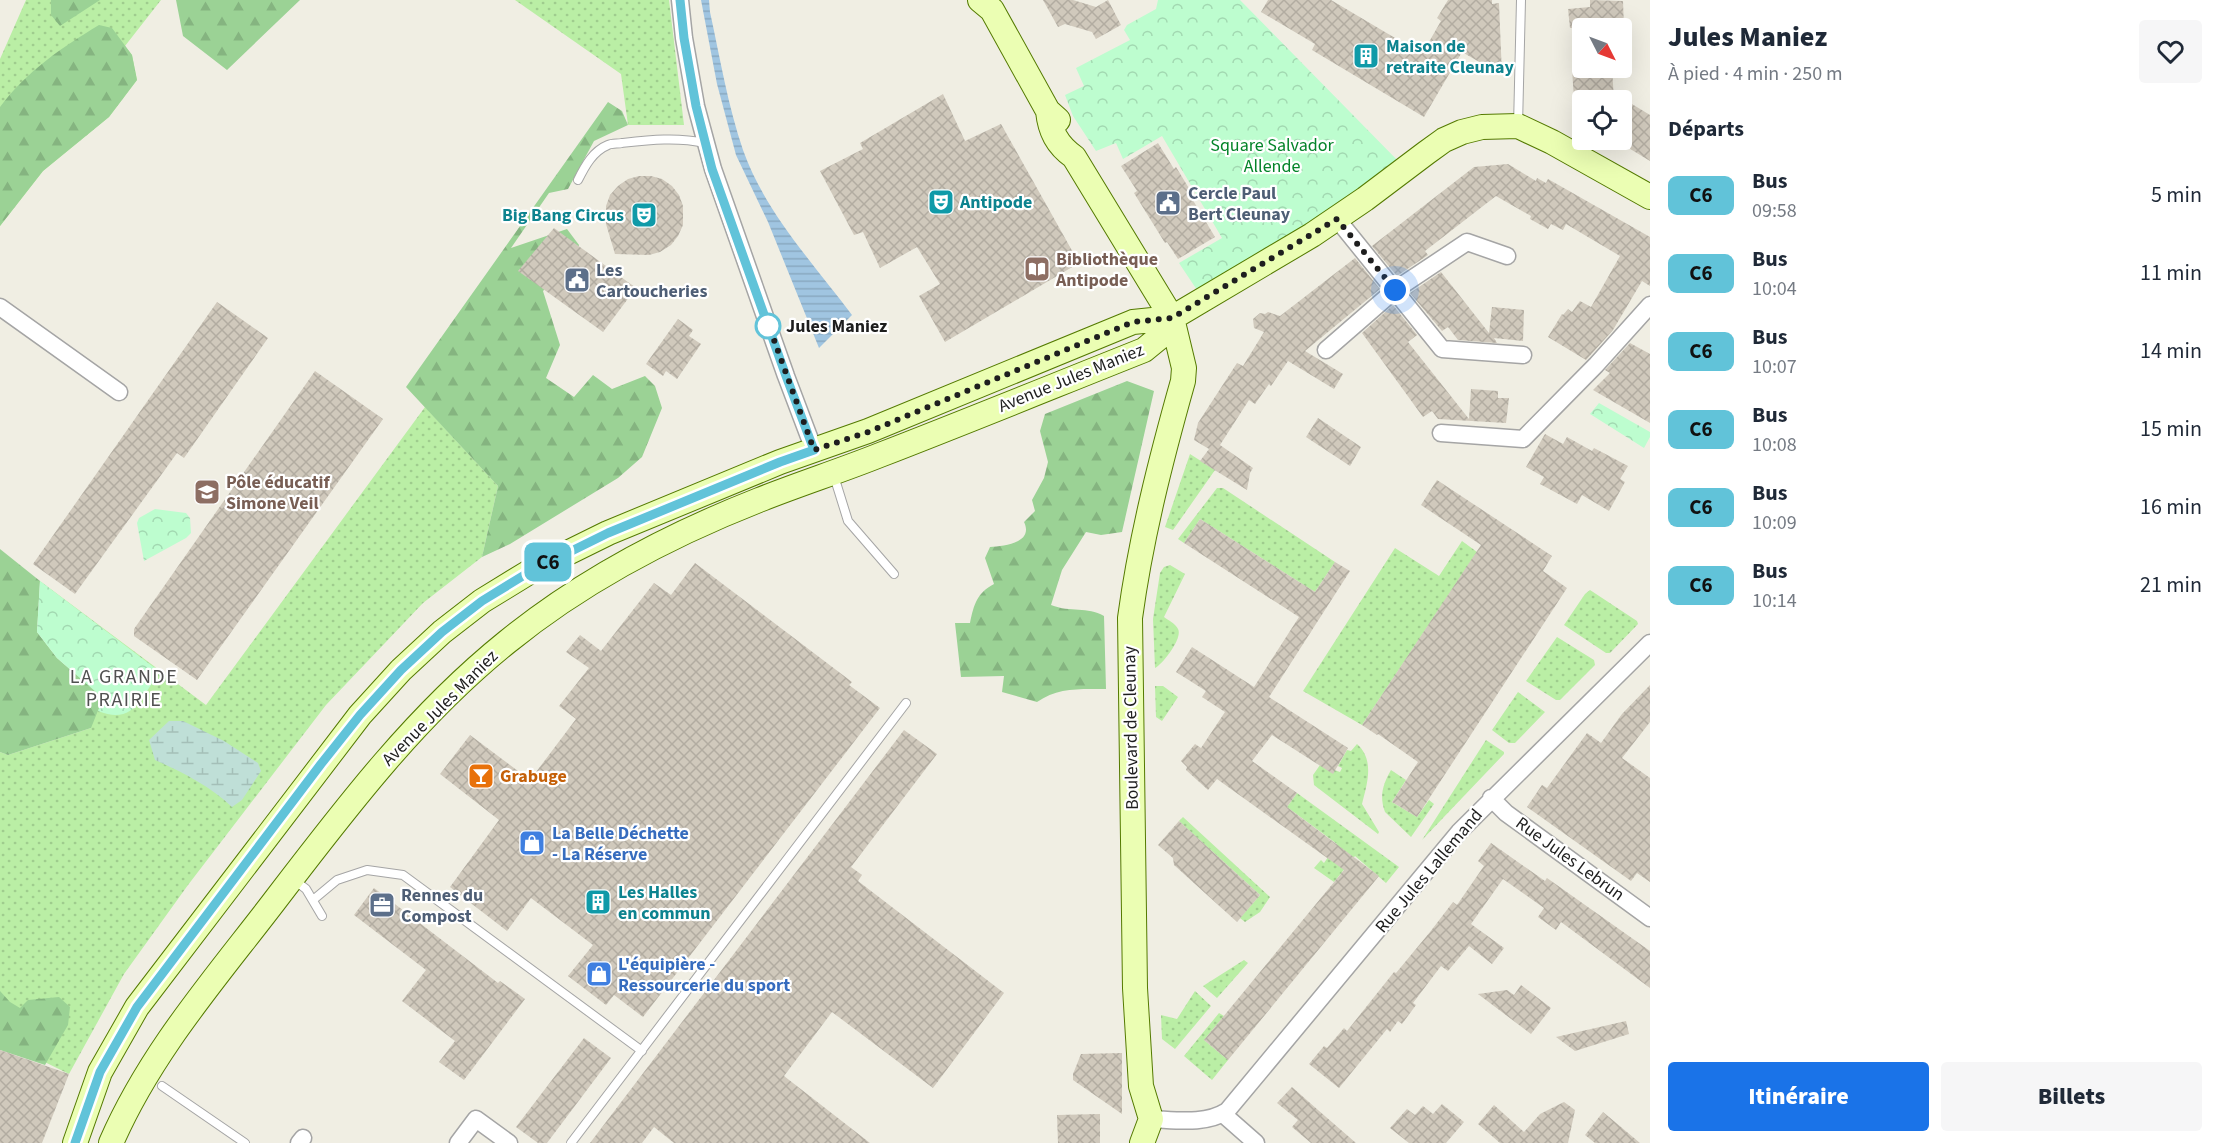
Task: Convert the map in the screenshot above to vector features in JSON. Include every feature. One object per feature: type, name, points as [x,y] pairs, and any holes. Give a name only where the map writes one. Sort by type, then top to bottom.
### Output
[{"type":"main road","name":"Boulevard de Cleunay","points":[[988,3],[1048,111],[1052,132],[1061,147],[1074,157],[1172,318],[1183,360],[1183,381],[1161,461],[1130,618],[1136,988],[1141,1086],[1151,1119]]},
{"type":"main road","points":[[1172,318],[1337,219],[1365,200],[1404,167],[1444,140],[1462,132],[1482,127],[1518,126],[1552,142],[1650,197]]},
{"type":"main road","name":"Avenue Jules Maniez","points":[[111,1143],[137,1088],[167,1042],[292,878],[314,857],[395,749],[461,682],[508,640],[591,582],[666,541],[757,500],[822,465],[868,432],[1133,322],[1172,318]]},
{"type":"main road","name":"Avenue Jules Maniez","points":[[75,1143],[100,1072],[137,1007],[360,715],[401,670],[442,632],[482,601],[531,571],[608,533],[780,462],[822,465]]},
{"type":"main road","points":[[1142,1143],[1151,1119]]},
{"type":"street","points":[[680,0],[696,106],[712,169],[786,376],[822,465]]},
{"type":"street","points":[[1337,219],[1442,349],[1523,355]]},
{"type":"street","points":[[1326,350],[1395,290],[1467,242],[1507,256]]},
{"type":"street","points":[[1441,433],[1523,439],[1650,305]]},
{"type":"street","points":[[0,307],[119,393]]},
{"type":"street","name":"Rue Jules Lallemand","points":[[1223,1114],[1459,832],[1650,643]]},
{"type":"street","name":"Rue Jules Lebrun","points":[[1491,798],[1506,813],[1650,918]]},
{"type":"street","points":[[1151,1119],[1189,1120],[1212,1118],[1223,1114],[1256,1143]]},
{"type":"street","points":[[458,1143],[476,1119],[509,1143]]},
{"type":"lane","points":[[1518,126],[1521,0]]},
{"type":"lane","points":[[578,180],[585,165],[595,154],[609,145],[660,139],[706,143]]},
{"type":"lane","points":[[822,465],[848,521],[894,574]]},
{"type":"lane","points":[[572,1143],[906,703]]},
{"type":"lane","points":[[313,900],[337,880],[367,870],[403,875],[642,1051]]},
{"type":"lane","points":[[292,878],[306,889],[322,916]]},
{"type":"lane","points":[[162,1086],[245,1143]]},
{"type":"green space","points":[[26,0],[161,0],[125,46],[132,55],[137,80],[109,117],[43,171],[0,226],[0,59]]},
{"type":"green space","points":[[51,0],[100,0],[60,26],[51,15]]},
{"type":"green space","points":[[176,0],[300,0],[227,70],[183,36]]},
{"type":"green space","points":[[515,0],[669,0],[684,125],[628,125],[621,74]]},
{"type":"green space","name":"Square Salvador Allende","points":[[1158,0],[1240,0],[1404,167],[1203,299],[1179,263],[1222,238],[1162,136],[1123,159],[1116,143],[1096,151],[1073,116],[1065,95],[1084,86],[1076,68],[1130,40],[1124,30],[1127,25],[1156,9]]},
{"type":"green space","points":[[99,25],[112,28],[132,55],[137,80],[109,117],[43,171],[0,226],[0,107],[10,94],[45,61]]},
{"type":"green space","points":[[608,102],[622,111],[628,125],[594,141],[568,189],[549,193],[511,248],[567,229],[579,245],[576,257],[543,291],[560,345],[546,378],[574,397],[593,375],[612,389],[645,376],[655,386],[662,408],[642,457],[618,478],[510,544],[482,557],[498,486],[406,387]]},
{"type":"green space","points":[[1127,381],[1154,391],[1122,532],[1101,535],[1086,532],[1062,570],[1051,605],[1065,609],[1091,611],[1104,616],[1106,689],[1061,691],[1037,702],[1002,692],[1004,676],[961,677],[955,623],[970,623],[977,600],[994,584],[985,558],[990,547],[1016,542],[1025,535],[1024,522],[1035,511],[1032,500],[1044,478],[1048,462],[1040,431],[1045,414]]},
{"type":"green space","points":[[1599,403],[1650,432],[1644,448],[1590,414]]},
{"type":"green space","points":[[425,407],[498,486],[482,557],[423,603],[326,705],[188,885],[124,974],[69,1074],[0,1040],[0,752],[8,755],[91,728],[40,581],[206,705]]},
{"type":"green space","points":[[1190,454],[1215,470],[1173,530],[1165,527]]},
{"type":"green space","points":[[1217,488],[1223,488],[1335,562],[1315,592],[1200,519],[1184,543],[1178,539]]},
{"type":"green space","points":[[155,509],[186,513],[190,518],[191,533],[144,561],[137,523],[139,518]]},
{"type":"green space","points":[[1462,541],[1477,552],[1362,725],[1303,691],[1395,548],[1439,576]]},
{"type":"green space","points":[[0,549],[40,581],[37,632],[57,658],[103,698],[91,728],[8,755],[0,752]]},
{"type":"green space","points":[[1170,565],[1185,574],[1164,617],[1176,625],[1179,633],[1171,650],[1155,668],[1153,619],[1160,573],[1164,567]]},
{"type":"green space","points":[[40,581],[160,672],[142,699],[129,712],[111,715],[98,711],[103,698],[57,658],[37,632]]},
{"type":"green space","points":[[1590,590],[1637,621],[1638,624],[1610,653],[1606,653],[1564,625]]},
{"type":"green space","points":[[1557,637],[1594,660],[1595,665],[1560,700],[1556,700],[1526,681]]},
{"type":"green space","points":[[1155,686],[1163,686],[1178,697],[1162,721],[1156,717]]},
{"type":"green space","points":[[1518,692],[1545,712],[1515,743],[1509,743],[1492,730]]},
{"type":"green space","points":[[169,721],[183,721],[224,741],[258,763],[261,771],[242,800],[232,807],[195,780],[155,760],[149,740]]},
{"type":"green space","points":[[1486,740],[1504,754],[1422,840]]},
{"type":"green space","points":[[1357,744],[1363,750],[1368,765],[1362,804],[1379,832],[1378,834],[1314,785],[1313,775],[1320,765],[1340,772],[1342,768],[1338,766],[1347,750],[1351,751]]},
{"type":"green space","points":[[1391,770],[1406,780],[1392,802],[1417,817],[1429,800],[1434,804],[1411,837],[1385,812],[1383,806],[1383,790]]},
{"type":"green space","points":[[1297,793],[1399,867],[1386,883],[1355,856],[1334,882],[1314,868],[1321,860],[1324,863],[1337,844],[1287,807]]},
{"type":"green space","points":[[1183,817],[1270,897],[1260,912],[1245,922],[1240,918],[1260,895],[1179,821]]},
{"type":"green space","points":[[1244,960],[1248,963],[1217,998],[1203,986]]},
{"type":"green space","points":[[0,991],[10,1002],[20,1008],[28,1000],[59,997],[70,1007],[68,1025],[45,1065],[0,1050]]},
{"type":"green space","points":[[1195,991],[1211,1006],[1175,1049],[1162,1039],[1161,1015],[1177,1019]]},
{"type":"green space","points":[[1219,1013],[1224,1016],[1204,1040],[1228,1060],[1212,1080],[1184,1056]]},
{"type":"shaded area","points":[[701,0],[709,0],[733,116],[752,173],[791,236],[852,315],[819,348],[768,222],[736,155],[717,84]]},
{"type":"building","points":[[1043,0],[1073,0],[1096,7],[1108,0],[1121,25],[1096,39],[1092,32],[1065,24],[1058,27]]},
{"type":"building","name":"Maison de retraite Cleunay","points":[[1268,0],[1331,0],[1422,54],[1441,21],[1437,18],[1448,0],[1492,0],[1492,4],[1499,3],[1502,75],[1462,52],[1424,117],[1312,50],[1315,44],[1261,12]]},
{"type":"building","points":[[1590,0],[1623,1],[1624,18],[1572,18],[1572,28],[1570,28],[1568,9],[1590,7]]},
{"type":"building","points":[[1573,78],[1613,78],[1613,90],[1573,90]]},
{"type":"building","name":"Antipode","points":[[943,94],[965,141],[1001,124],[1079,263],[945,342],[919,296],[940,284],[917,247],[880,268],[863,232],[854,235],[820,171],[863,149],[860,143]]},
{"type":"building","points":[[1632,104],[1650,115],[1650,161],[1632,150]]},
{"type":"building","name":"Cercle Paul Bert Cleunay","points":[[1158,143],[1190,190],[1188,192],[1215,237],[1178,259],[1167,242],[1165,243],[1134,193],[1137,191],[1121,166]]},
{"type":"building","points":[[1508,164],[1536,181],[1537,178],[1546,183],[1548,179],[1650,237],[1650,286],[1642,281],[1613,330],[1586,360],[1548,337],[1562,314],[1568,309],[1572,312],[1580,301],[1591,307],[1620,256],[1566,224],[1563,230],[1551,224],[1548,229],[1530,219],[1531,216],[1496,196],[1425,251],[1428,255],[1397,276],[1372,246],[1474,167]]},
{"type":"building","name":"Big Bang Circus","points":[[639,176],[662,179],[672,186],[683,206],[683,225],[671,245],[660,252],[649,255],[615,254],[606,224],[606,206],[610,195],[618,186],[628,179]]},
{"type":"building","name":"Les Cartoucheries","points":[[554,228],[636,288],[603,332],[518,271]]},
{"type":"building","points":[[1355,258],[1380,289],[1305,351],[1343,374],[1334,389],[1288,361],[1255,404],[1249,400],[1220,445],[1253,468],[1247,490],[1200,461],[1209,449],[1194,440],[1198,423],[1237,363],[1243,366],[1264,332],[1254,328],[1253,319],[1260,313],[1268,312],[1280,316]]},
{"type":"building","points":[[1441,272],[1489,333],[1492,307],[1524,310],[1523,341],[1494,338],[1497,343],[1458,340],[1448,327],[1442,331],[1410,293]]},
{"type":"building","points":[[217,302],[268,338],[184,458],[177,453],[75,594],[33,564]]},
{"type":"building","points":[[1393,305],[1417,335],[1408,342],[1469,419],[1471,389],[1498,391],[1498,398],[1509,398],[1506,423],[1438,419],[1432,411],[1423,417],[1362,333]]},
{"type":"building","name":"Les Cartoucheries","points":[[678,319],[693,330],[689,336],[701,344],[677,379],[666,371],[663,376],[646,364]]},
{"type":"building","points":[[1630,343],[1650,354],[1650,423],[1593,390],[1610,373],[1605,370]]},
{"type":"building","points":[[315,371],[383,419],[197,680],[134,636],[134,629]]},
{"type":"building","points":[[1318,418],[1361,447],[1350,466],[1306,437]]},
{"type":"building","points":[[1545,434],[1563,444],[1567,437],[1592,451],[1594,448],[1628,466],[1620,479],[1625,482],[1609,511],[1582,495],[1577,504],[1540,484],[1544,477],[1526,467]]},
{"type":"building","points":[[1437,480],[1552,556],[1543,571],[1567,588],[1417,817],[1392,802],[1418,762],[1362,725],[1481,545],[1421,505]]},
{"type":"building","points":[[1200,519],[1315,592],[1335,562],[1350,571],[1269,697],[1348,748],[1333,774],[1272,735],[1252,761],[1297,793],[1287,807],[1379,876],[1228,1060],[1204,1040],[1344,870],[1217,779],[1208,790],[1186,770],[1187,767],[1181,761],[1195,744],[1201,748],[1225,712],[1202,697],[1206,691],[1176,672],[1192,647],[1254,687],[1299,617],[1184,543]]},
{"type":"building","points":[[695,563],[852,682],[849,685],[880,708],[643,1017],[614,995],[606,1005],[568,976],[593,945],[531,898],[507,931],[450,887],[499,820],[440,774],[470,735],[530,780],[576,719],[559,706],[589,668],[566,652],[580,635],[601,651],[654,583],[671,595]]},
{"type":"building","points":[[1650,685],[1650,722],[1622,758],[1650,778],[1650,882],[1637,873],[1631,881],[1527,807],[1542,785],[1547,788],[1587,733],[1601,743],[1622,714]]},
{"type":"building","points":[[904,730],[937,754],[851,867],[862,875],[858,881],[1004,993],[933,1088],[832,1012],[784,1076],[870,1143],[674,1143],[654,1127],[642,1143],[590,1143]]},
{"type":"building","points":[[1179,821],[1260,895],[1237,922],[1174,865],[1173,858],[1158,845]]},
{"type":"building","points":[[1491,843],[1545,881],[1547,878],[1650,951],[1650,988],[1561,922],[1556,930],[1538,917],[1544,908],[1503,879],[1471,924],[1504,948],[1492,964],[1469,946],[1448,971],[1441,966],[1413,1003],[1416,1005],[1402,1024],[1398,1021],[1390,1032],[1387,1029],[1339,1088],[1309,1064],[1344,1028],[1347,1031],[1453,902],[1457,905],[1484,866],[1478,861]]},
{"type":"building","points":[[374,888],[498,983],[500,981],[525,999],[464,1080],[439,1062],[455,1041],[402,1001],[426,970],[354,915]]},
{"type":"building","points":[[1521,985],[1551,1008],[1531,1034],[1478,994],[1507,990],[1514,995]]},
{"type":"building","points":[[1626,1021],[1629,1034],[1575,1051],[1556,1037]]},
{"type":"building","points":[[584,1038],[611,1058],[547,1143],[538,1143],[516,1127]]},
{"type":"building","points":[[0,1050],[69,1074],[42,1143],[0,1143]]},
{"type":"building","points":[[1122,1053],[1122,1114],[1073,1080],[1073,1074],[1081,1054]]},
{"type":"building","points":[[1292,1087],[1356,1143],[1311,1143],[1292,1127],[1298,1120],[1277,1103]]},
{"type":"building","points":[[1564,1102],[1575,1110],[1568,1143],[1500,1143],[1478,1124],[1494,1105],[1524,1132],[1540,1114]]},
{"type":"building","points":[[1442,1104],[1464,1122],[1446,1143],[1409,1143],[1390,1128],[1407,1109],[1415,1115],[1423,1106],[1433,1114]]},
{"type":"building","points":[[1603,1112],[1640,1143],[1595,1143],[1585,1135]]},
{"type":"building","points":[[1100,1114],[1100,1143],[1058,1143],[1057,1115]]},
{"type":"bus line","name":"C6","points":[[75,1143],[100,1072],[137,1007],[321,764],[360,715],[401,670],[442,632],[482,601],[531,571],[608,533],[814,450],[712,169],[696,106],[680,0]]},
{"type":"place","name":"Maison de retraite Cleunay","points":[[1366,56]]},
{"type":"place","name":"Antipode","points":[[941,202]]},
{"type":"place","name":"Cercle Paul Bert Cleunay","points":[[1168,203]]},
{"type":"place","name":"Big Bang Circus","points":[[644,215]]},
{"type":"place","name":"Bibliothèque Antipode","points":[[1037,269]]},
{"type":"place","name":"Les Cartoucheries","points":[[577,280]]},
{"type":"place","name":"Jules Maniez","points":[[768,326]]},
{"type":"place","name":"Pôle éducatif Simone Veil","points":[[207,492]]},
{"type":"place","name":"Grabuge","points":[[481,776]]},
{"type":"place","name":"La Belle Déchette - La Réserve","points":[[532,843]]},
{"type":"place","name":"Les Halles en commun","points":[[598,902]]},
{"type":"place","name":"Rennes du Compost","points":[[382,905]]},
{"type":"place","name":"L'équipière - Ressourcerie du sport","points":[[599,974]]},
{"type":"district","name":"LA GRANDE PRAIRIE","points":[[124,688]]},
{"type":"route","points":[[768,326],[766,318],[814,450],[868,432],[1133,322],[1172,318],[1337,219],[1395,290]]}]
